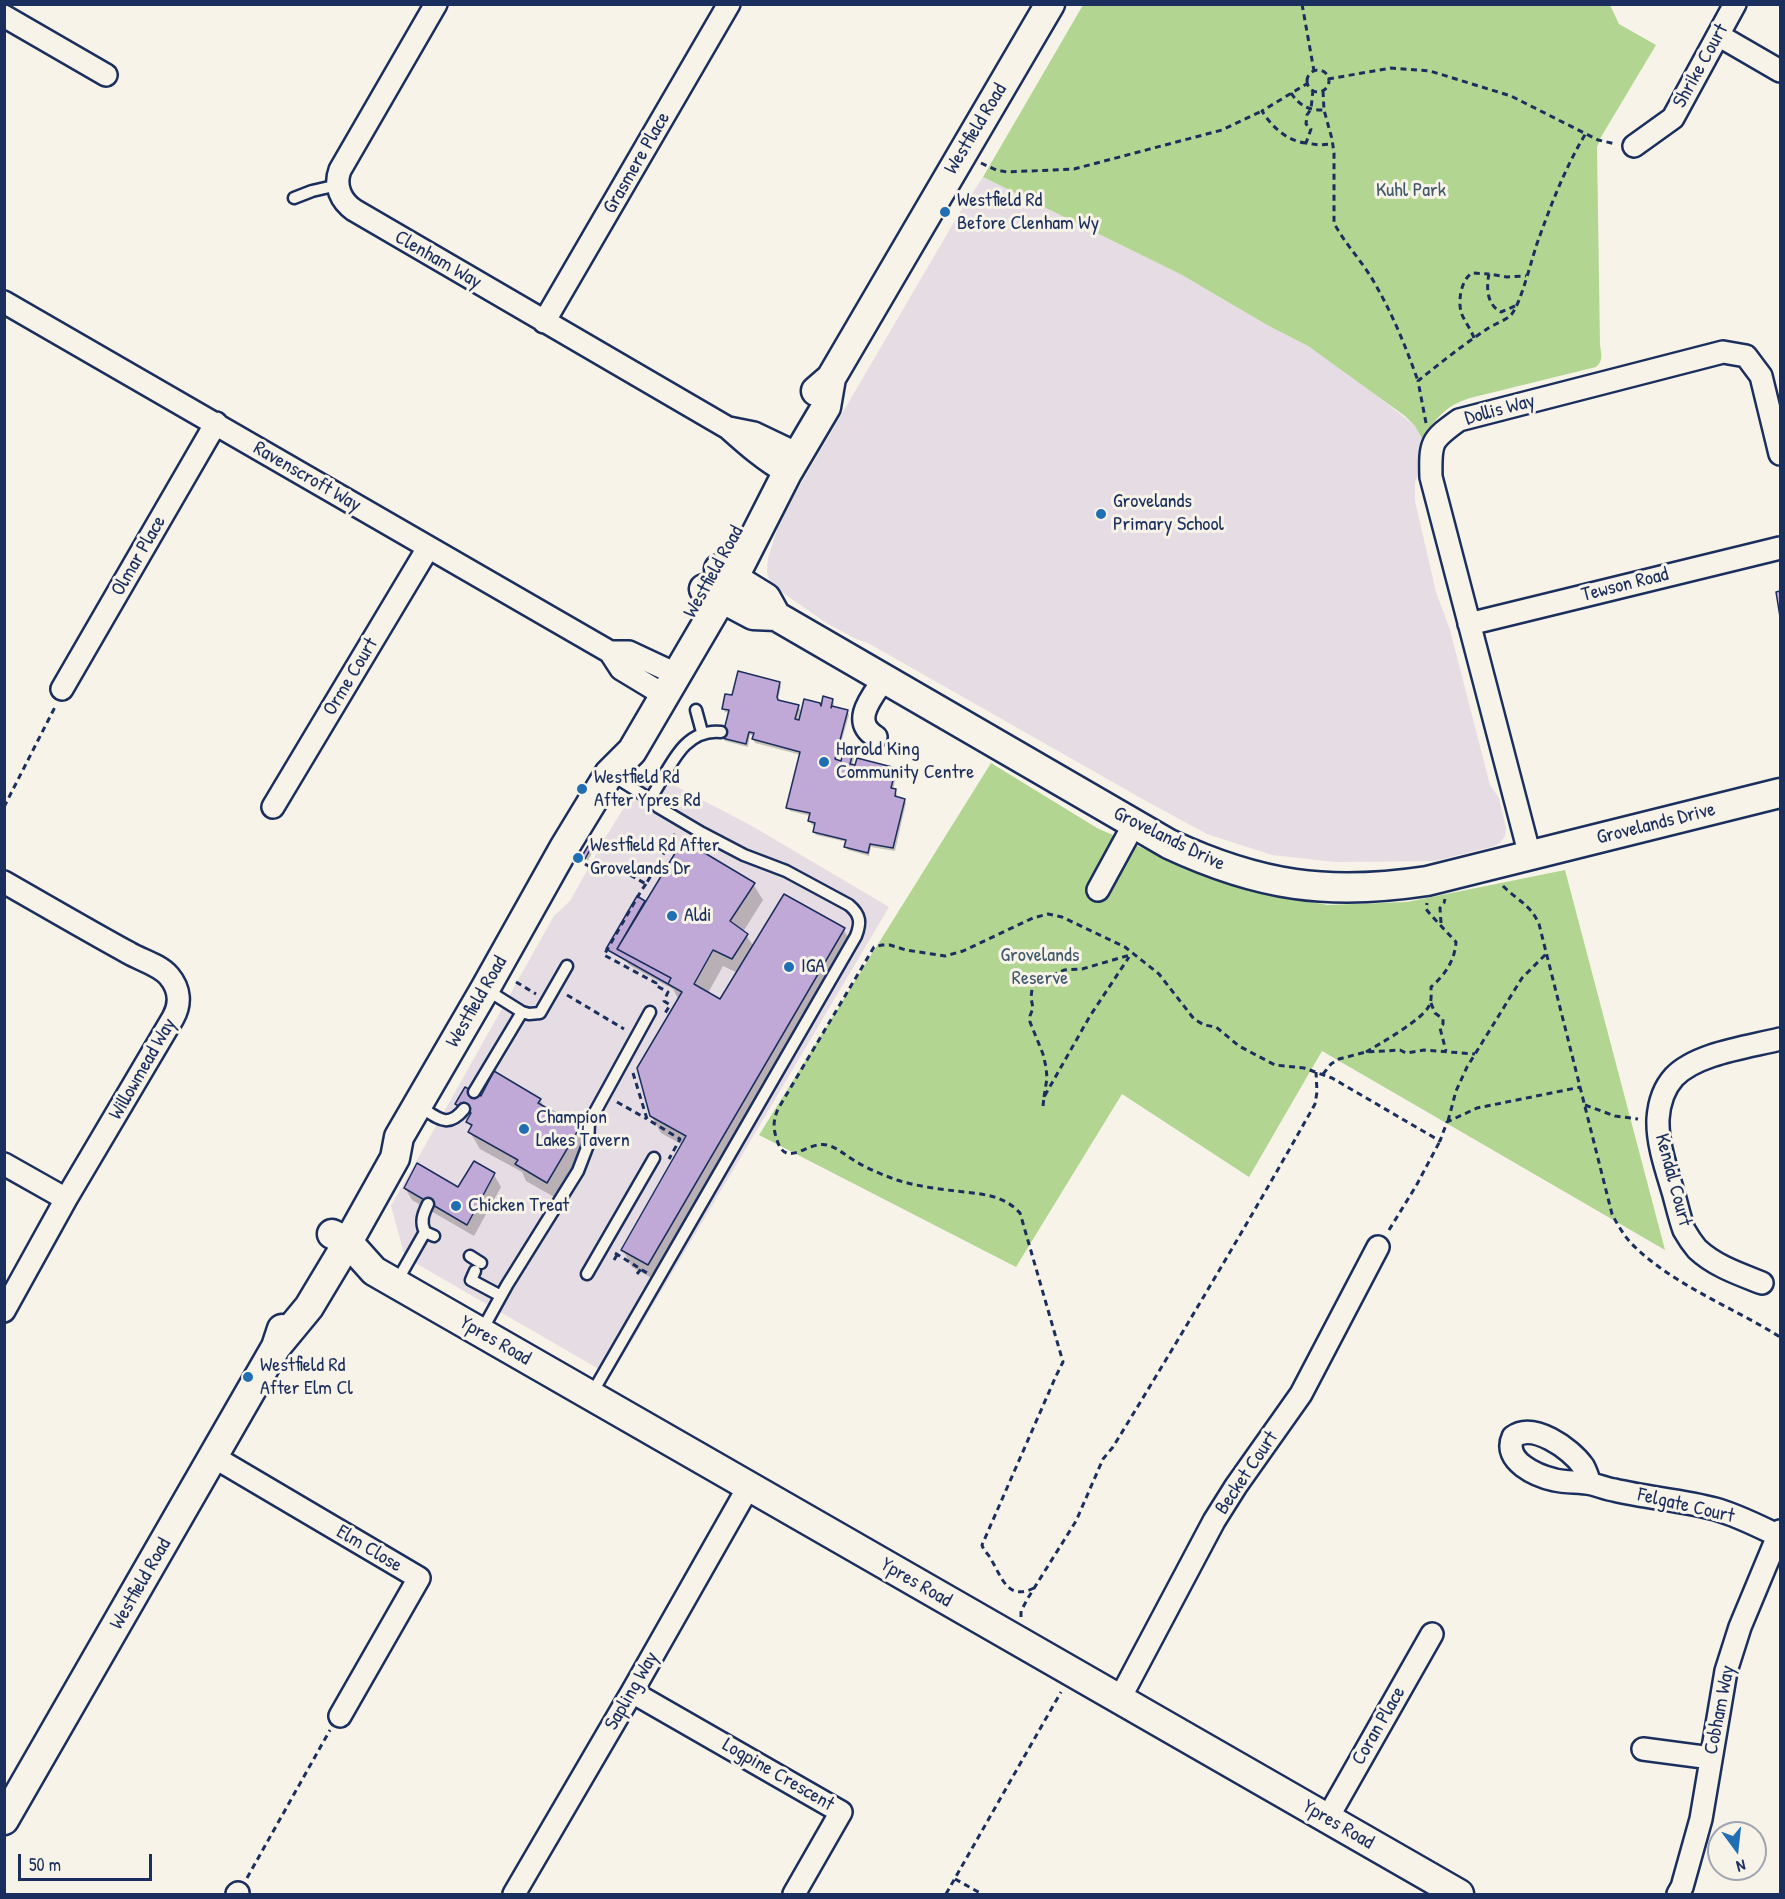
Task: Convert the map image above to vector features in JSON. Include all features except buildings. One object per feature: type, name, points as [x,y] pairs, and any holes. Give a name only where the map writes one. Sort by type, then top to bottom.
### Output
[{"type":"street","points":[[338,185],[337,176],[340,170],[436,4]]},
{"type":"street","name":"Grasmere Place","points":[[544,322],[729,4]]},
{"type":"street","name":"Westfield Road","points":[[4,1820],[276,1347],[293,1299],[334,1249],[381,1149],[399,1137],[564,848],[609,774],[616,742],[662,681],[719,583],[746,515],[785,459],[810,396],[831,378],[1050,4]]},
{"type":"street","name":"Shrike Court","points":[[1635,146],[1673,118],[1736,4]]},
{"type":"street","points":[[4,16],[106,75]]},
{"type":"street","points":[[1718,36],[1780,71]]},
{"type":"street","name":"Clenham Way","points":[[338,185],[342,198],[354,210],[728,428],[749,447],[785,459]]},
{"type":"street","name":"Ravenscroft Way","points":[[4,302],[610,652],[621,669],[662,681]]},
{"type":"street","name":"Dollis Way","points":[[1530,856],[1431,477],[1430,451],[1439,434],[1460,420],[1723,352],[1746,356],[1761,376],[1780,454]]},
{"type":"street","name":"Olmar Place","points":[[62,688],[216,423]]},
{"type":"street","name":"Orme Court","points":[[273,807],[428,548]]},
{"type":"street","name":"Tewson Road","points":[[1469,624],[1780,548]]},
{"type":"street","name":"Grovelands Drive","points":[[719,583],[766,598],[776,616],[1168,843],[1212,863],[1264,879],[1298,886],[1333,888],[1394,886],[1427,881],[1780,793]]},
{"type":"street","points":[[876,737],[868,733],[863,719],[865,710],[884,679]]},
{"type":"street","points":[[1098,890],[1134,824]]},
{"type":"street","name":"Willowmead Way","points":[[4,882],[132,955],[163,970],[175,984],[179,998],[177,1011],[66,1199],[4,1311]]},
{"type":"street","points":[[1659,1112],[1664,1091],[1687,1066],[1701,1059],[1780,1039]]},
{"type":"street","name":"Kendal Court","points":[[1659,1112],[1659,1134],[1664,1158],[1683,1228],[1689,1240],[1718,1265],[1761,1283]]},
{"type":"street","points":[[4,1164],[66,1199]]},
{"type":"street","name":"Becket Court","points":[[1119,1700],[1214,1521],[1301,1394],[1378,1247]]},
{"type":"street","name":"Ypres Road","points":[[334,1249],[1459,1894]]},
{"type":"street","name":"Elm Close","points":[[214,1457],[419,1578],[340,1716]]},
{"type":"street","name":"Felgate Court","points":[[1590,1484],[1615,1491],[1714,1509],[1780,1534]]},
{"type":"street","name":"Sapling Way","points":[[514,1894],[749,1486]]},
{"type":"street","name":"Cobham Way","points":[[1678,1894],[1701,1819],[1726,1671],[1740,1627],[1780,1534]]},
{"type":"street","name":"Coran Place","points":[[1327,1819],[1432,1634]]},
{"type":"street","name":"Logpine Crescent","points":[[632,1692],[841,1812],[794,1894]]},
{"type":"street","points":[[1643,1749],[1711,1758]]},
{"type":"lane","points":[[294,198],[338,185]]},
{"type":"lane","points":[[696,710],[702,732]]},
{"type":"lane","points":[[650,799],[683,747],[702,732],[721,732]]},
{"type":"lane","points":[[590,1395],[861,924],[858,913],[849,905],[786,871],[744,855],[702,833],[609,774]]},
{"type":"lane","points":[[485,989],[522,1012],[540,1013],[567,966]]},
{"type":"lane","points":[[474,1092],[522,1012]]},
{"type":"lane","points":[[481,1332],[578,1171],[588,1145],[589,1123],[650,1012]]},
{"type":"lane","points":[[418,1105],[442,1120],[449,1121],[457,1118],[464,1109]]},
{"type":"lane","points":[[587,1274],[654,1158]]},
{"type":"lane","points":[[385,1278],[430,1234],[424,1228],[423,1215],[428,1204]]},
{"type":"lane","points":[[470,1256],[478,1267],[471,1280],[501,1296]]},
{"type":"path","points":[[1302,4],[1314,71]]},
{"type":"path","points":[[1328,79],[1391,68],[1430,70],[1511,96],[1604,142],[1635,146]]},
{"type":"path","points":[[1306,143],[1311,129],[1306,124],[1311,109],[1313,90],[1308,83],[1309,75],[1314,71],[1324,73],[1328,79],[1328,86],[1323,91],[1324,110],[1333,144],[1334,223],[1373,280],[1404,344],[1418,381],[1426,424]]},
{"type":"path","points":[[977,161],[996,170],[1007,172],[1074,169],[1222,130],[1262,111],[1308,83]]},
{"type":"path","points":[[1313,90],[1323,91]]},
{"type":"path","points":[[1291,93],[1302,106],[1324,110]]},
{"type":"path","points":[[1262,111],[1270,123],[1285,135],[1300,142],[1319,146],[1333,144]]},
{"type":"path","points":[[1418,381],[1474,338],[1510,316],[1523,287],[1552,204],[1569,164],[1586,133]]},
{"type":"path","points":[[1474,338],[1461,312],[1460,299],[1465,279],[1472,273],[1507,277],[1526,276]]},
{"type":"path","points":[[1489,274],[1490,299],[1494,308],[1506,318]]},
{"type":"path","points":[[1501,312],[1515,306]]},
{"type":"path","points":[[4,807],[62,688]]},
{"type":"path","points":[[659,1023],[670,1005],[664,1001],[668,992],[604,955],[676,833]]},
{"type":"path","points":[[585,864],[604,874]]},
{"type":"path","points":[[630,875],[646,884]]},
{"type":"path","points":[[1496,879],[1515,898],[1526,903],[1534,912],[1539,924],[1612,1215],[1618,1226],[1634,1246],[1659,1268],[1780,1337]]},
{"type":"path","points":[[1441,925],[1440,908],[1444,903],[1445,891]]},
{"type":"path","points":[[1426,895],[1426,909],[1456,942],[1448,968],[1431,987],[1431,1004],[1434,1013],[1443,1018],[1440,1028],[1446,1051]]},
{"type":"path","points":[[1034,1588],[1014,1591],[1006,1585],[1001,1580],[993,1562],[984,1552],[982,1545],[1063,1362],[1020,1213],[1013,1205],[1001,1199],[900,1181],[862,1165],[843,1152],[826,1145],[819,1144],[793,1154],[786,1154],[780,1149],[774,1127],[774,1117],[874,947],[890,945],[933,954],[954,954],[1033,918],[1048,914],[1062,917],[1125,947],[1131,954],[1160,974],[1194,1019],[1216,1027],[1239,1046],[1275,1065],[1304,1068],[1332,1078],[1440,1141]]},
{"type":"path","points":[[1044,1097],[1090,1016],[1131,954]]},
{"type":"path","points":[[1043,1106],[1046,1067],[1030,1022],[1032,989],[1037,982],[1064,970],[1082,969],[1131,954]]},
{"type":"path","points":[[1378,1247],[1406,1203],[1440,1141],[1461,1078],[1522,978],[1546,954]]},
{"type":"path","points":[[512,979],[537,995]]},
{"type":"path","points":[[567,995],[629,1032]]},
{"type":"path","points":[[1366,1052],[1419,1018],[1431,1004]]},
{"type":"path","points":[[1323,1074],[1331,1064],[1339,1059],[1366,1052],[1400,1050],[1406,1053],[1424,1050],[1475,1054]]},
{"type":"path","points":[[627,1079],[632,1070],[647,1119]]},
{"type":"path","points":[[1020,1622],[1021,1611],[1076,1521],[1103,1459],[1113,1448],[1170,1355],[1264,1196],[1315,1104],[1316,1072]]},
{"type":"path","points":[[1447,1122],[1477,1108],[1581,1087]]},
{"type":"path","points":[[618,1095],[615,1101],[626,1110],[647,1119],[680,1139],[664,1167]]},
{"type":"path","points":[[1585,1105],[1615,1116],[1632,1119],[1659,1112]]},
{"type":"path","points":[[620,1244],[614,1253],[648,1274]]},
{"type":"path","points":[[614,1260],[617,1255]]},
{"type":"path","points":[[637,1274],[641,1269]]},
{"type":"path","points":[[946,1894],[1065,1685]]},
{"type":"path","points":[[238,1894],[325,1738],[340,1716]]},
{"type":"path","points":[[955,1879],[982,1894]]},
{"type":"shaded area","name":"Grovelands Primary School","points":[[983,177],[1182,275],[1267,325],[1308,346],[1415,426],[1423,440],[1415,482],[1415,501],[1436,592],[1450,630],[1490,785],[1499,798],[1506,828],[1505,836],[1500,843],[1435,861],[1335,862],[1272,855],[1207,834],[868,643],[828,624],[770,584],[767,572],[768,558],[778,527],[792,499],[960,212]]},
{"type":"shaded area","points":[[647,771],[752,826],[889,907],[611,1376],[405,1257],[391,1206],[554,916],[570,901],[605,838]]},
{"type":"green space","name":"Kuhl Park","points":[[1083,5],[1610,5],[1619,24],[1656,45],[1597,147],[1601,357],[1599,364],[1596,367],[1462,401],[1442,414],[1423,440],[1415,426],[1405,416],[1308,346],[1267,325],[1182,275],[983,177]]},
{"type":"green space","name":"Grovelands Reserve","points":[[991,763],[1097,828],[1217,881],[1327,905],[1407,902],[1565,870],[1665,1250],[1322,1051],[1249,1177],[1122,1094],[1016,1267],[759,1135]]},
{"type":"place","name":"Westfield Rd Before Clenham Wy","points":[[945,212]]},
{"type":"place","name":"Grovelands Primary School","points":[[1101,514]]},
{"type":"place","name":"Harold King Community Centre","points":[[824,762]]},
{"type":"place","name":"Westfield Rd After Ypres Rd","points":[[582,789]]},
{"type":"place","name":"Westfield Rd After Grovelands Dr","points":[[578,858]]},
{"type":"place","name":"Aldi","points":[[672,916]]},
{"type":"place","name":"IGA","points":[[789,967]]},
{"type":"place","name":"Champion Lakes Tavern","points":[[524,1129]]},
{"type":"place","name":"Chicken Treat","points":[[456,1206]]},
{"type":"place","name":"Westfield Rd After Elm Cl","points":[[248,1377]]}]
